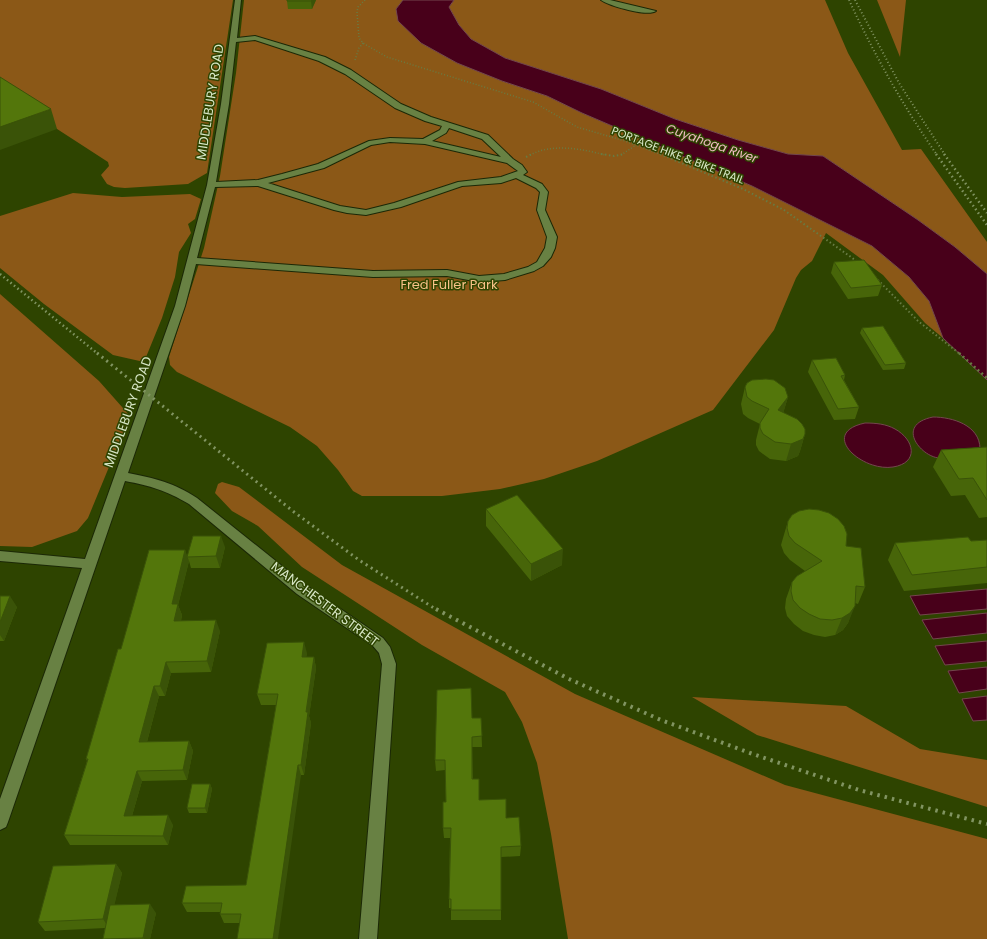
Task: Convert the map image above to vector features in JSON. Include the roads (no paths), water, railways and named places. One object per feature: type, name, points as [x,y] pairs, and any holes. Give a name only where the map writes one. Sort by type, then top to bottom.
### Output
[{"type":"street","name":"MIDDLEBURY ROAD","points":[[0,822],[180,306],[193,261],[211,185],[225,104],[238,0]]},
{"type":"street","points":[[604,0],[622,7],[652,11]]},
{"type":"street","points":[[233,40],[255,38],[322,59],[348,72],[398,106],[446,125],[476,133],[484,137],[523,170],[523,172],[518,176],[511,179],[477,181],[451,187],[383,209],[365,212],[339,208],[258,183]]},
{"type":"street","points":[[426,142],[443,131],[446,125]]},
{"type":"street","points":[[211,185],[258,183],[321,166],[369,143],[401,140],[426,142],[513,162]]},
{"type":"street","points":[[193,261],[373,274],[447,273],[478,279],[505,277],[540,264],[546,257],[550,248],[552,236],[541,210],[544,192],[539,186],[518,176]]},
{"type":"street","name":"MANCHESTER STREET","points":[[120,476],[157,483],[175,490],[193,501],[302,590],[378,642],[385,651],[389,664],[368,939]]},
{"type":"street","points":[[0,556],[90,564]]},
{"type":"water","name":"Cuyahoga River","points":[[403,0],[454,0],[449,7],[459,25],[471,39],[505,58],[601,89],[675,119],[738,140],[788,154],[823,156],[918,220],[955,247],[987,274],[987,380],[943,338],[929,301],[909,277],[872,246],[752,186],[582,113],[547,96],[502,81],[457,63],[421,43],[398,21],[396,9]]},
{"type":"water","points":[[933,417],[956,421],[970,428],[979,441],[980,449],[946,458],[934,457],[927,453],[920,448],[915,441],[913,434],[915,427],[921,421]]},
{"type":"water","points":[[865,423],[892,427],[902,434],[910,445],[911,451],[907,461],[901,465],[893,467],[881,467],[869,464],[858,458],[850,451],[845,443],[845,435],[851,428]]},
{"type":"water","points":[[987,589],[987,609],[920,615],[910,596]]},
{"type":"water","points":[[987,613],[987,633],[933,639],[922,620]]},
{"type":"water","points":[[987,641],[987,661],[945,665],[935,646]]},
{"type":"water","points":[[987,667],[987,689],[959,693],[948,671]]},
{"type":"water","points":[[987,696],[987,720],[973,721],[962,699]]},
{"type":"railway","points":[[849,0],[912,118],[937,155]]},
{"type":"railway","points":[[855,0],[899,83],[945,155]]},
{"type":"railway","points":[[936,154],[987,225]]},
{"type":"railway","points":[[944,154],[987,213]]},
{"type":"railway","points":[[0,274],[98,354]]},
{"type":"railway","points":[[97,353],[294,512],[359,560],[437,610]]},
{"type":"railway","points":[[436,609],[569,679],[661,720],[750,753],[859,790],[987,824]]},
{"type":"park label","name":"Fred Fuller Park","points":[[449,284]]}]
